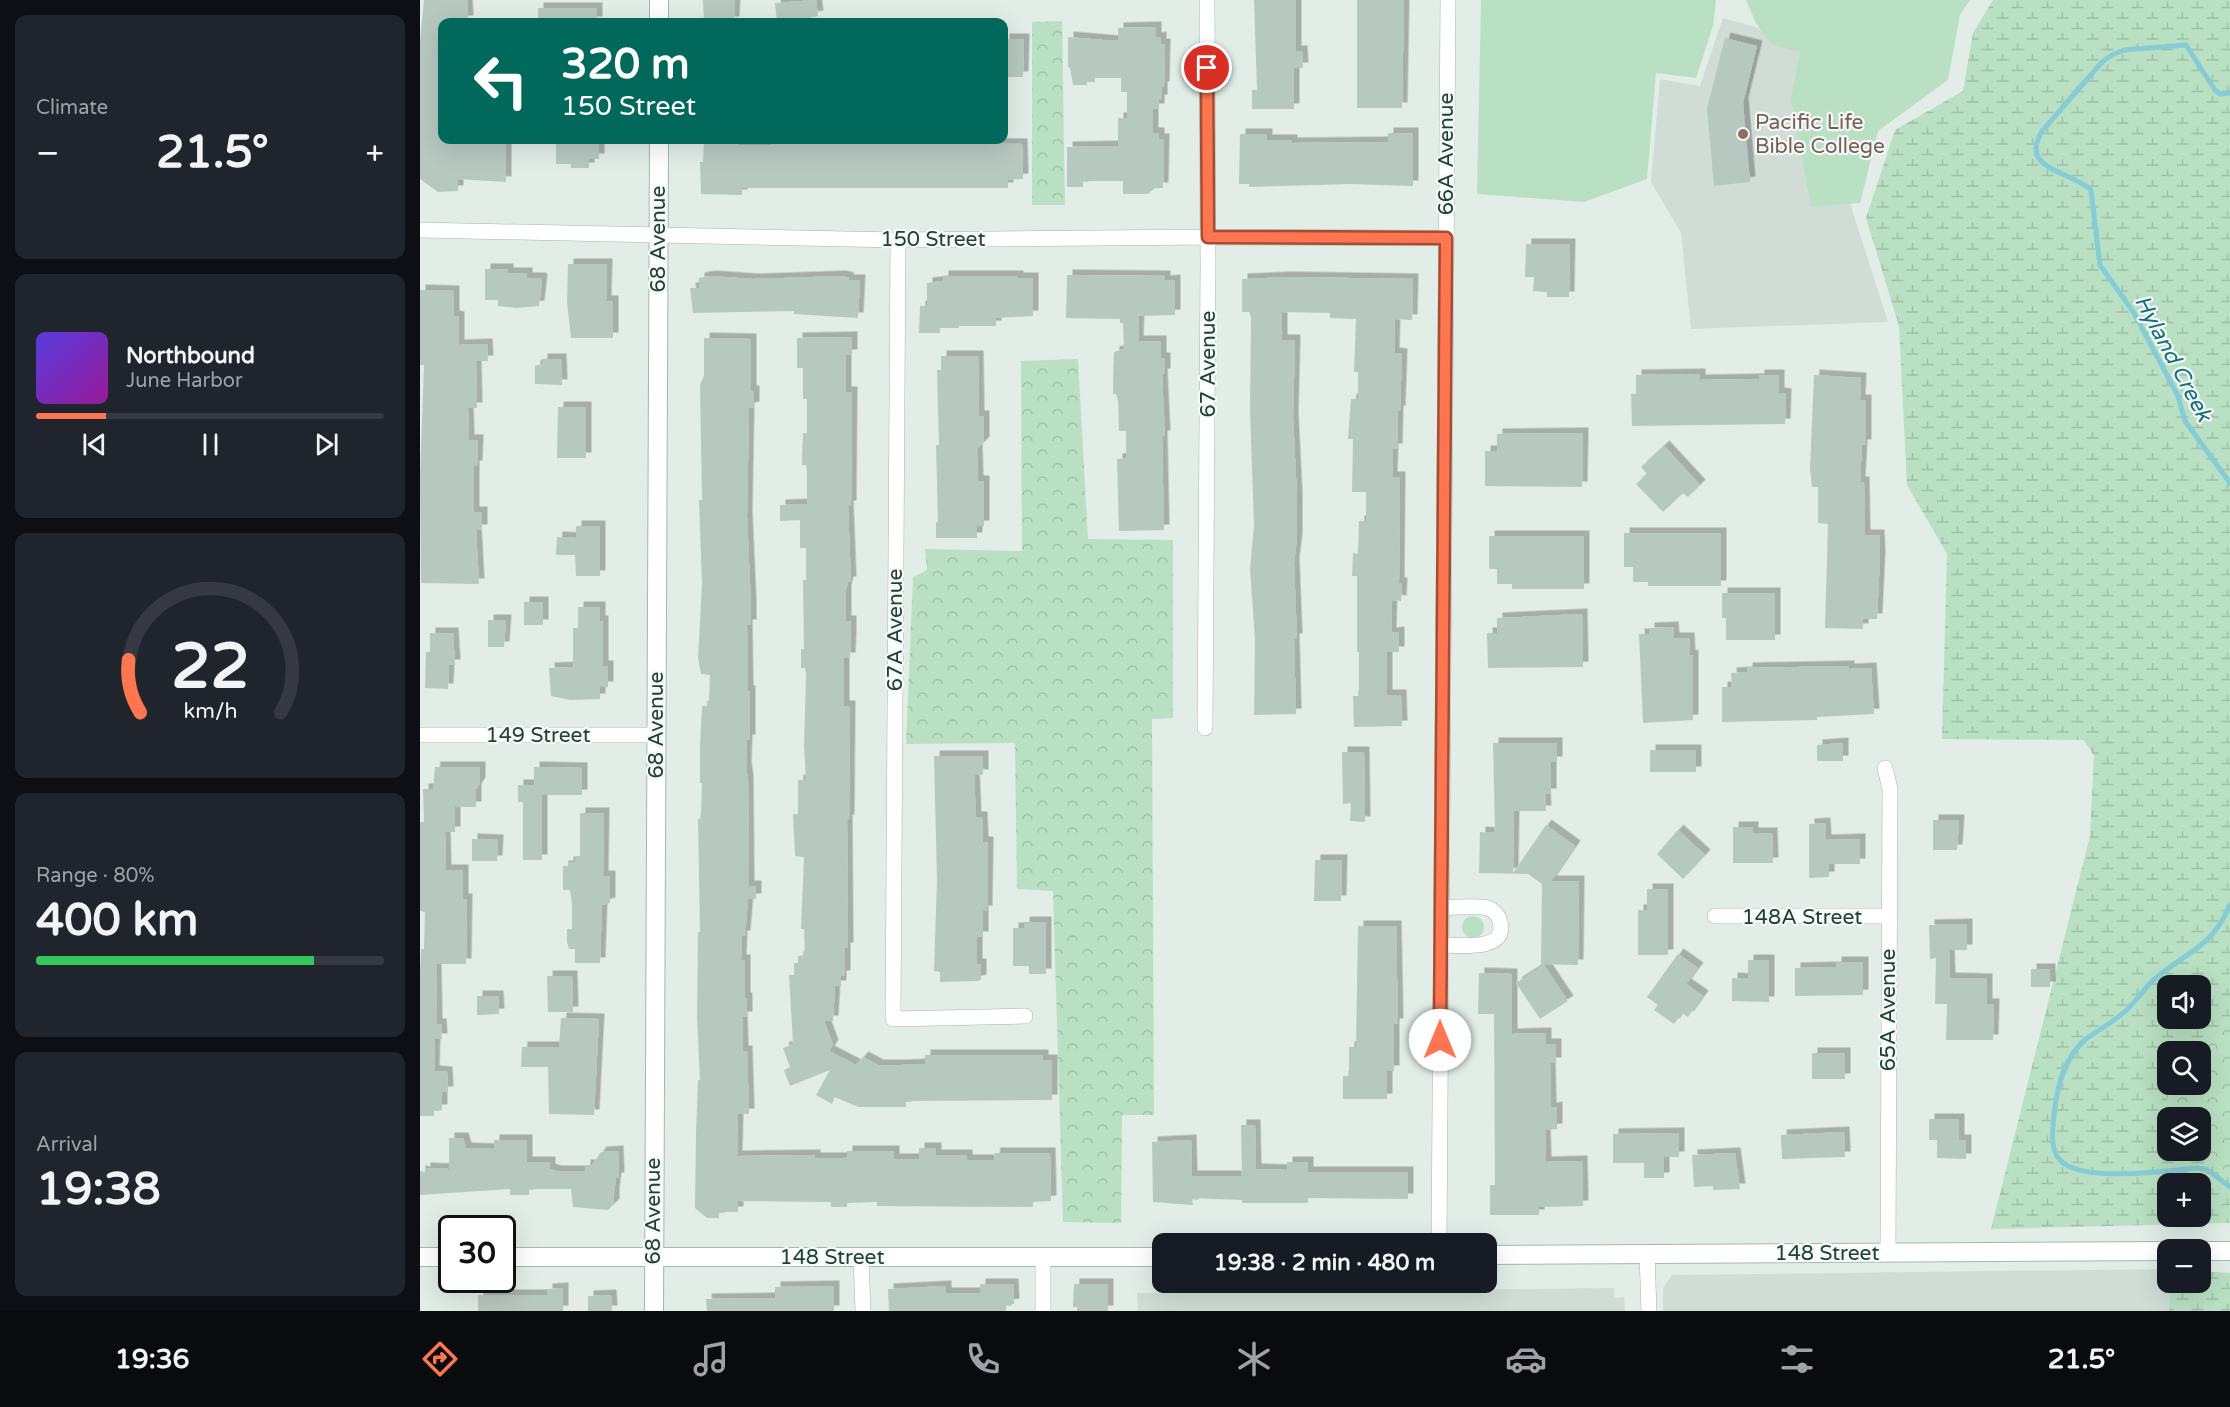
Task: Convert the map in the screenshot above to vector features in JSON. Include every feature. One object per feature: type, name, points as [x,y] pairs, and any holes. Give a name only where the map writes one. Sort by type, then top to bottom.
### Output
[{"type":"street","points":[[659,0],[659,18]]},
{"type":"street","name":"67 Avenue","points":[[1205,728],[1208,237],[1206,0]]},
{"type":"street","name":"66A Avenue","points":[[1439,1233],[1448,0]]},
{"type":"street","name":"68 Avenue","points":[[654,1311],[658,144]]},
{"type":"street","name":"150 Street","points":[[420,230],[898,240],[1208,237],[1446,238]]},
{"type":"street","name":"67A Avenue","points":[[898,240],[893,1019],[1025,1016]]},
{"type":"street","name":"149 Street","points":[[420,735],[656,735]]},
{"type":"street","name":"65A Avenue","points":[[1885,768],[1890,789],[1888,1253]]},
{"type":"street","points":[[1441,907],[1488,908],[1497,915],[1501,927],[1497,938],[1486,945],[1441,945]]},
{"type":"street","name":"148A Street","points":[[1715,916],[1888,916]]},
{"type":"street","name":"148 Street","points":[[1497,1255],[2157,1251]]},
{"type":"street","points":[[1647,1254],[1649,1311]]},
{"type":"street","points":[[420,1257],[438,1257]]},
{"type":"street","name":"148 Street","points":[[516,1257],[1152,1257]]},
{"type":"street","points":[[861,1257],[863,1311]]},
{"type":"street","points":[[1043,1257],[1043,1311]]},
{"type":"shaded area","name":"Pacific Life Bible College","points":[[1723,18],[1808,42],[1850,203],[1888,322],[1691,329],[1681,233],[1651,182],[1660,79],[1700,86]]},
{"type":"shaded area","points":[[2157,1269],[2157,1293],[2170,1293],[2169,1311],[1663,1311],[1663,1288],[1672,1275]]},
{"type":"shaded area","points":[[1614,1288],[1614,1298],[1624,1297],[1625,1311],[1138,1311],[1137,1293],[1497,1293],[1497,1289]]},
{"type":"green space","points":[[1481,0],[1716,0],[1713,26],[1696,78],[1656,73],[1647,179],[1584,202],[1477,194]]},
{"type":"green space","points":[[1746,0],[1970,0],[1960,15],[1948,80],[1878,131],[1860,203],[1811,207],[1791,99],[1800,52],[1771,44],[1756,23]]},
{"type":"green space","points":[[1993,0],[2230,0],[2230,1020],[2199,1041],[2157,1041],[2157,1095],[2169,1095],[2165,1107],[2157,1107],[2157,1161],[2211,1160],[2230,1176],[2230,1223],[2211,1223],[2211,1173],[2157,1173],[2157,1225],[1991,1229],[2090,836],[2094,756],[2084,740],[1942,739],[1947,554],[1907,485],[1899,326],[1866,218],[1895,130],[1963,91],[1973,33]]},
{"type":"green space","points":[[1062,21],[1065,205],[1032,205],[1032,22]]},
{"type":"green space","points":[[1078,359],[1088,539],[1173,540],[1173,718],[1152,719],[1154,1115],[1122,1115],[1121,1223],[1063,1222],[1053,891],[1017,889],[1015,743],[906,744],[913,577],[927,570],[925,549],[1022,551],[1021,361]]},
{"type":"green space","points":[[1473,916],[1481,919],[1484,927],[1481,935],[1473,938],[1465,935],[1462,927],[1465,919]]},
{"type":"green space","points":[[2230,1020],[2230,1176],[2211,1160],[2211,1107],[2165,1107],[2169,1095],[2211,1095],[2211,1041],[2199,1041]]},
{"type":"green space","points":[[2211,1272],[2230,1273],[2230,1311],[2169,1311],[2170,1293],[2211,1293]]},
{"type":"building","points":[[424,0],[467,0],[468,18],[438,18],[438,144],[506,144],[506,182],[458,179],[458,191],[438,192],[420,179],[420,41]]},
{"type":"building","points":[[703,0],[735,0],[734,18],[704,18]]},
{"type":"building","points":[[816,0],[818,16],[777,18],[775,3]]},
{"type":"building","points":[[1254,0],[1296,0],[1296,51],[1302,51],[1303,68],[1294,68],[1294,109],[1252,109],[1252,90],[1257,90]]},
{"type":"building","points":[[1357,0],[1404,0],[1402,108],[1357,108]]},
{"type":"building","points":[[538,8],[597,8],[597,18],[538,18]]},
{"type":"building","points":[[1156,27],[1156,38],[1161,37],[1161,44],[1165,44],[1162,100],[1159,100],[1159,109],[1153,109],[1153,133],[1159,133],[1159,139],[1164,139],[1163,188],[1155,188],[1148,194],[1123,194],[1123,181],[1083,181],[1083,187],[1067,187],[1067,147],[1118,146],[1118,118],[1127,118],[1127,92],[1121,92],[1121,78],[1095,78],[1095,82],[1087,82],[1087,85],[1073,85],[1068,67],[1068,37],[1115,41],[1118,40],[1118,28]]},
{"type":"building","points":[[1725,38],[1757,46],[1743,103],[1750,182],[1714,186],[1707,108]]},
{"type":"building","points":[[1008,39],[1024,39],[1023,77],[1008,77]]},
{"type":"building","points":[[1388,133],[1413,133],[1413,186],[1350,184],[1249,187],[1249,184],[1239,184],[1240,134],[1267,134],[1267,140],[1292,140],[1292,143],[1388,142]]},
{"type":"building","points":[[556,144],[599,144],[599,159],[589,159],[589,168],[571,168],[571,164],[556,164]]},
{"type":"building","points":[[704,144],[1022,144],[1023,179],[1008,180],[1008,188],[742,188],[742,195],[701,194],[700,162],[703,162]]},
{"type":"building","points":[[1526,244],[1570,244],[1569,297],[1547,297],[1547,292],[1533,291],[1534,277],[1525,277]]},
{"type":"building","points":[[568,264],[607,264],[606,301],[613,301],[613,338],[571,338],[567,302]]},
{"type":"building","points":[[485,269],[508,269],[508,273],[527,273],[527,278],[540,278],[542,280],[539,306],[517,308],[498,306],[498,300],[485,300]]},
{"type":"building","points":[[1067,275],[1165,276],[1165,281],[1175,280],[1175,315],[1139,316],[1138,341],[1161,341],[1161,358],[1165,358],[1165,374],[1162,374],[1165,436],[1162,436],[1164,530],[1119,531],[1117,459],[1126,458],[1126,431],[1119,431],[1118,400],[1116,394],[1113,394],[1113,381],[1114,352],[1124,349],[1123,323],[1120,323],[1120,319],[1066,318]]},
{"type":"building","points":[[710,276],[753,279],[841,276],[849,278],[848,280],[860,280],[858,318],[794,314],[794,311],[693,313],[690,288],[699,288],[699,278]]},
{"type":"building","points":[[943,276],[1033,278],[1033,316],[996,318],[996,326],[959,326],[959,328],[940,328],[940,333],[919,333],[920,306],[927,306],[927,283],[943,281]]},
{"type":"building","points":[[1287,277],[1413,279],[1412,320],[1395,319],[1394,353],[1402,354],[1397,449],[1393,449],[1392,477],[1400,477],[1399,583],[1402,583],[1401,601],[1392,600],[1391,633],[1399,632],[1399,652],[1387,652],[1387,695],[1401,695],[1402,726],[1354,727],[1353,696],[1359,696],[1359,652],[1357,652],[1357,576],[1352,576],[1353,553],[1358,554],[1359,521],[1366,521],[1366,492],[1352,492],[1353,439],[1348,439],[1351,399],[1358,399],[1358,372],[1354,372],[1356,319],[1330,318],[1330,313],[1282,312],[1282,340],[1295,340],[1293,417],[1297,497],[1297,539],[1294,563],[1297,639],[1294,639],[1296,714],[1254,715],[1255,640],[1250,569],[1254,525],[1250,411],[1251,317],[1249,312],[1242,312],[1242,279]]},
{"type":"building","points":[[420,290],[454,291],[454,316],[459,317],[459,345],[487,344],[488,361],[476,361],[477,408],[468,408],[469,440],[478,440],[477,466],[474,466],[474,512],[482,512],[482,530],[476,530],[479,584],[421,583],[420,477],[424,365],[420,365]]},
{"type":"building","points":[[852,337],[852,355],[846,355],[846,392],[852,392],[851,506],[848,506],[851,582],[848,582],[846,590],[846,621],[851,621],[851,636],[850,658],[844,658],[844,706],[850,706],[849,820],[847,820],[848,948],[845,948],[845,976],[841,976],[841,986],[835,986],[833,1021],[824,1021],[833,1045],[829,1051],[856,1065],[863,1057],[878,1065],[901,1065],[925,1064],[925,1055],[1043,1055],[1043,1060],[1052,1060],[1052,1100],[906,1101],[906,1107],[858,1107],[835,1097],[832,1104],[816,1095],[830,1070],[790,1086],[784,1070],[790,1067],[783,1048],[793,1044],[789,975],[794,975],[794,963],[798,963],[798,956],[805,955],[804,929],[801,929],[804,857],[795,856],[793,814],[798,814],[798,780],[806,780],[804,747],[806,675],[805,668],[801,668],[801,649],[804,649],[803,580],[806,580],[806,548],[800,548],[800,520],[780,521],[780,505],[807,504],[807,472],[806,465],[802,465],[802,457],[803,433],[807,433],[807,399],[803,399],[803,368],[797,368],[797,338]]},
{"type":"building","points":[[704,338],[751,339],[751,391],[754,391],[754,407],[749,408],[747,516],[751,625],[747,625],[750,740],[747,740],[746,767],[749,886],[756,886],[756,899],[748,899],[745,936],[742,936],[741,960],[745,960],[745,998],[747,998],[747,1017],[742,1017],[743,1051],[747,1051],[749,1114],[738,1114],[737,1156],[815,1155],[815,1158],[844,1158],[847,1157],[847,1151],[894,1151],[894,1159],[919,1159],[919,1148],[936,1148],[936,1155],[967,1155],[967,1160],[994,1160],[995,1153],[1050,1153],[1051,1201],[1033,1202],[1033,1207],[877,1206],[877,1202],[847,1203],[847,1207],[831,1207],[831,1202],[738,1201],[738,1212],[719,1212],[719,1218],[707,1218],[695,1208],[698,1080],[700,1080],[697,1017],[698,932],[700,932],[698,819],[701,813],[702,783],[700,783],[700,745],[702,706],[707,706],[709,700],[710,675],[701,674],[698,658],[702,584],[699,500],[702,500],[700,385],[704,376]]},
{"type":"building","points":[[941,356],[978,356],[979,416],[984,416],[984,442],[977,449],[978,481],[984,481],[984,526],[977,526],[977,538],[936,538],[936,522],[938,522],[936,445],[939,445],[937,370],[941,370]]},
{"type":"building","points":[[542,359],[561,359],[562,385],[535,384],[535,366],[542,364]]},
{"type":"building","points":[[1700,374],[1700,380],[1759,379],[1759,375],[1779,375],[1779,393],[1786,394],[1785,424],[1632,426],[1631,394],[1636,394],[1636,375]]},
{"type":"building","points":[[1814,375],[1861,378],[1860,400],[1866,400],[1866,445],[1862,445],[1860,482],[1864,482],[1865,535],[1879,535],[1880,556],[1877,619],[1863,619],[1863,629],[1825,628],[1828,524],[1818,523],[1818,487],[1812,487],[1810,469]]},
{"type":"building","points":[[558,407],[586,407],[586,458],[557,458]]},
{"type":"building","points":[[1583,433],[1582,487],[1485,486],[1485,451],[1497,451],[1497,434]]},
{"type":"building","points":[[1664,446],[1700,485],[1688,497],[1683,493],[1663,512],[1636,484],[1647,474],[1641,467]]},
{"type":"building","points":[[576,526],[600,526],[600,576],[576,576],[575,555],[556,555],[557,537],[576,538]]},
{"type":"building","points":[[1624,533],[1721,533],[1721,586],[1648,586],[1648,582],[1633,582],[1633,567],[1624,567]]},
{"type":"building","points":[[1489,536],[1584,536],[1584,589],[1512,589],[1512,584],[1497,584],[1497,569],[1489,569]]},
{"type":"building","points":[[1722,593],[1775,593],[1775,640],[1726,640],[1726,618],[1722,618]]},
{"type":"building","points":[[524,602],[543,602],[543,625],[524,625]]},
{"type":"building","points":[[578,607],[600,607],[600,621],[603,621],[603,666],[608,666],[608,687],[600,687],[600,699],[570,700],[551,696],[549,668],[573,667],[573,628],[578,628]]},
{"type":"building","points":[[1582,614],[1583,667],[1488,668],[1487,633],[1497,633],[1497,618]]},
{"type":"building","points":[[488,620],[506,620],[504,647],[488,647]]},
{"type":"building","points":[[1673,627],[1674,638],[1689,638],[1690,656],[1693,655],[1693,720],[1643,723],[1639,634],[1649,634],[1649,628]]},
{"type":"building","points":[[430,633],[453,633],[455,665],[449,665],[448,689],[425,688],[426,652],[430,652]]},
{"type":"building","points":[[1849,666],[1849,669],[1871,668],[1874,714],[1817,717],[1817,720],[1722,722],[1722,687],[1732,687],[1731,673],[1747,672],[1747,668]]},
{"type":"building","points":[[1493,743],[1557,743],[1557,762],[1551,762],[1551,794],[1545,794],[1546,811],[1514,811],[1513,873],[1546,825],[1575,846],[1551,881],[1579,881],[1578,965],[1541,964],[1542,884],[1528,874],[1479,873],[1480,832],[1495,833]]},
{"type":"building","points":[[1843,743],[1843,761],[1817,761],[1817,745]]},
{"type":"building","points":[[1650,750],[1696,750],[1696,772],[1650,772]]},
{"type":"building","points":[[1342,752],[1364,752],[1365,822],[1350,821],[1351,803],[1343,804]]},
{"type":"building","points":[[934,756],[983,756],[983,775],[974,774],[976,817],[982,817],[983,842],[988,842],[987,911],[983,911],[983,937],[977,937],[977,964],[981,964],[981,980],[977,981],[940,982],[940,972],[934,971],[937,880]]},
{"type":"building","points":[[435,767],[480,767],[480,783],[476,789],[476,807],[455,807],[455,832],[445,832],[446,870],[463,870],[463,899],[467,899],[466,964],[436,964],[437,1024],[441,1024],[442,1039],[435,1039],[434,1071],[447,1072],[448,1092],[442,1092],[442,1110],[434,1110],[434,1116],[420,1116],[420,970],[421,949],[424,949],[425,912],[420,911],[420,822],[424,822],[423,789],[433,789]]},
{"type":"building","points":[[534,767],[582,768],[582,795],[542,795],[542,860],[523,860],[523,802],[518,802],[518,785],[534,785]]},
{"type":"building","points":[[580,813],[604,813],[603,876],[610,876],[610,903],[602,905],[600,963],[575,963],[575,949],[569,949],[567,942],[567,929],[572,929],[572,903],[570,890],[563,890],[563,866],[568,866],[568,862],[575,862],[575,856],[580,856]]},
{"type":"building","points":[[1933,820],[1959,820],[1957,850],[1933,850]]},
{"type":"building","points":[[1825,823],[1826,840],[1860,839],[1860,864],[1829,864],[1829,877],[1809,878],[1809,824]]},
{"type":"building","points":[[1733,827],[1753,827],[1753,833],[1772,833],[1773,863],[1733,863]]},
{"type":"building","points":[[1678,830],[1705,855],[1683,879],[1657,854]]},
{"type":"building","points":[[472,839],[498,840],[497,861],[472,861]]},
{"type":"building","points":[[1315,860],[1342,860],[1341,901],[1314,901]]},
{"type":"building","points":[[1647,889],[1668,889],[1668,955],[1638,955],[1638,910],[1647,910]]},
{"type":"building","points":[[1024,922],[1046,922],[1046,974],[1029,974],[1029,966],[1013,966],[1013,928],[1024,928]]},
{"type":"building","points":[[1967,924],[1967,950],[1949,950],[1950,978],[1987,979],[1987,1004],[1994,1004],[1993,1040],[1946,1040],[1947,1004],[1935,1004],[1936,958],[1930,959],[1929,925]]},
{"type":"building","points":[[1358,926],[1396,926],[1398,1024],[1394,1024],[1394,1071],[1387,1071],[1387,1099],[1343,1099],[1343,1076],[1349,1076],[1349,1047],[1356,1047]]},
{"type":"building","points":[[1678,954],[1698,968],[1686,984],[1703,996],[1688,1017],[1682,1013],[1674,1024],[1654,1010],[1658,1005],[1647,997]]},
{"type":"building","points":[[1748,960],[1769,960],[1769,1002],[1732,1001],[1732,978],[1748,979]]},
{"type":"building","points":[[1836,962],[1863,962],[1863,995],[1795,996],[1795,968],[1836,967]]},
{"type":"building","points":[[1544,965],[1568,1001],[1540,1019],[1516,983]]},
{"type":"building","points":[[2031,969],[2050,969],[2050,987],[2031,987]]},
{"type":"building","points":[[1479,973],[1512,974],[1512,1034],[1546,1033],[1546,1044],[1556,1044],[1556,1063],[1550,1063],[1551,1108],[1557,1107],[1557,1129],[1545,1130],[1546,1162],[1582,1161],[1583,1206],[1539,1207],[1539,1215],[1490,1215],[1490,1185],[1495,1185],[1494,1014],[1478,1014]]},
{"type":"building","points":[[547,976],[572,976],[573,1012],[548,1012]]},
{"type":"building","points":[[477,996],[498,996],[499,1014],[477,1015]]},
{"type":"building","points":[[561,1018],[599,1019],[594,1115],[549,1114],[548,1067],[521,1067],[522,1047],[559,1047]]},
{"type":"building","points":[[1812,1053],[1845,1053],[1845,1079],[1812,1079]]},
{"type":"building","points":[[1929,1119],[1959,1119],[1959,1140],[1966,1140],[1966,1159],[1937,1158],[1937,1140],[1929,1140]]},
{"type":"building","points":[[1241,1125],[1255,1125],[1256,1169],[1287,1170],[1287,1162],[1308,1162],[1308,1172],[1408,1172],[1408,1199],[1308,1198],[1308,1203],[1242,1203],[1242,1200],[1192,1198],[1193,1205],[1153,1202],[1152,1142],[1191,1140],[1192,1176],[1242,1176]]},
{"type":"building","points":[[1844,1132],[1845,1157],[1782,1159],[1781,1135]]},
{"type":"building","points":[[1679,1133],[1679,1157],[1664,1157],[1664,1178],[1644,1178],[1644,1163],[1613,1163],[1613,1134]]},
{"type":"building","points":[[449,1138],[463,1138],[466,1148],[494,1149],[494,1140],[527,1140],[527,1162],[550,1162],[550,1169],[556,1171],[585,1171],[585,1165],[592,1165],[601,1152],[618,1151],[619,1178],[616,1178],[614,1204],[608,1210],[573,1207],[571,1189],[529,1189],[529,1195],[510,1195],[510,1189],[420,1195],[420,1171],[425,1172],[425,1168],[449,1169]]},
{"type":"building","points":[[1735,1153],[1740,1189],[1713,1190],[1713,1186],[1694,1187],[1692,1155]]},
{"type":"building","points":[[980,1284],[1013,1284],[1014,1304],[1006,1305],[1006,1311],[889,1311],[888,1289],[946,1286],[946,1293],[980,1293]]},
{"type":"building","points":[[1074,1284],[1108,1284],[1108,1311],[1077,1311],[1077,1307],[1073,1307]]},
{"type":"building","points":[[834,1286],[834,1311],[707,1311],[706,1299],[775,1298],[775,1287]]},
{"type":"building","points":[[563,1288],[563,1311],[478,1311],[478,1295],[547,1295],[547,1289]]},
{"type":"building","points":[[611,1295],[612,1311],[588,1311],[588,1296]]},
{"type":"waterway","name":"Hyland Creek","points":[[2230,93],[2220,94],[2215,90],[2186,45],[2124,50],[2102,62],[2043,130],[2037,143],[2036,153],[2049,167],[2082,183],[2091,190],[2100,265],[2134,313],[2178,396],[2185,421],[2230,483]]},
{"type":"waterway","name":"Hyland Creek","points":[[2230,905],[2216,930],[2208,939],[2157,977],[2128,1009],[2077,1048],[2061,1079],[2055,1103],[2053,1135],[2057,1157],[2071,1167],[2087,1172],[2126,1174],[2198,1168],[2208,1170],[2230,1187]]},
{"type":"place","name":"Pacific Life Bible College","points":[[1743,134]]},
{"type":"route","points":[[1207,68],[1208,237],[1446,238],[1440,1040]]}]
